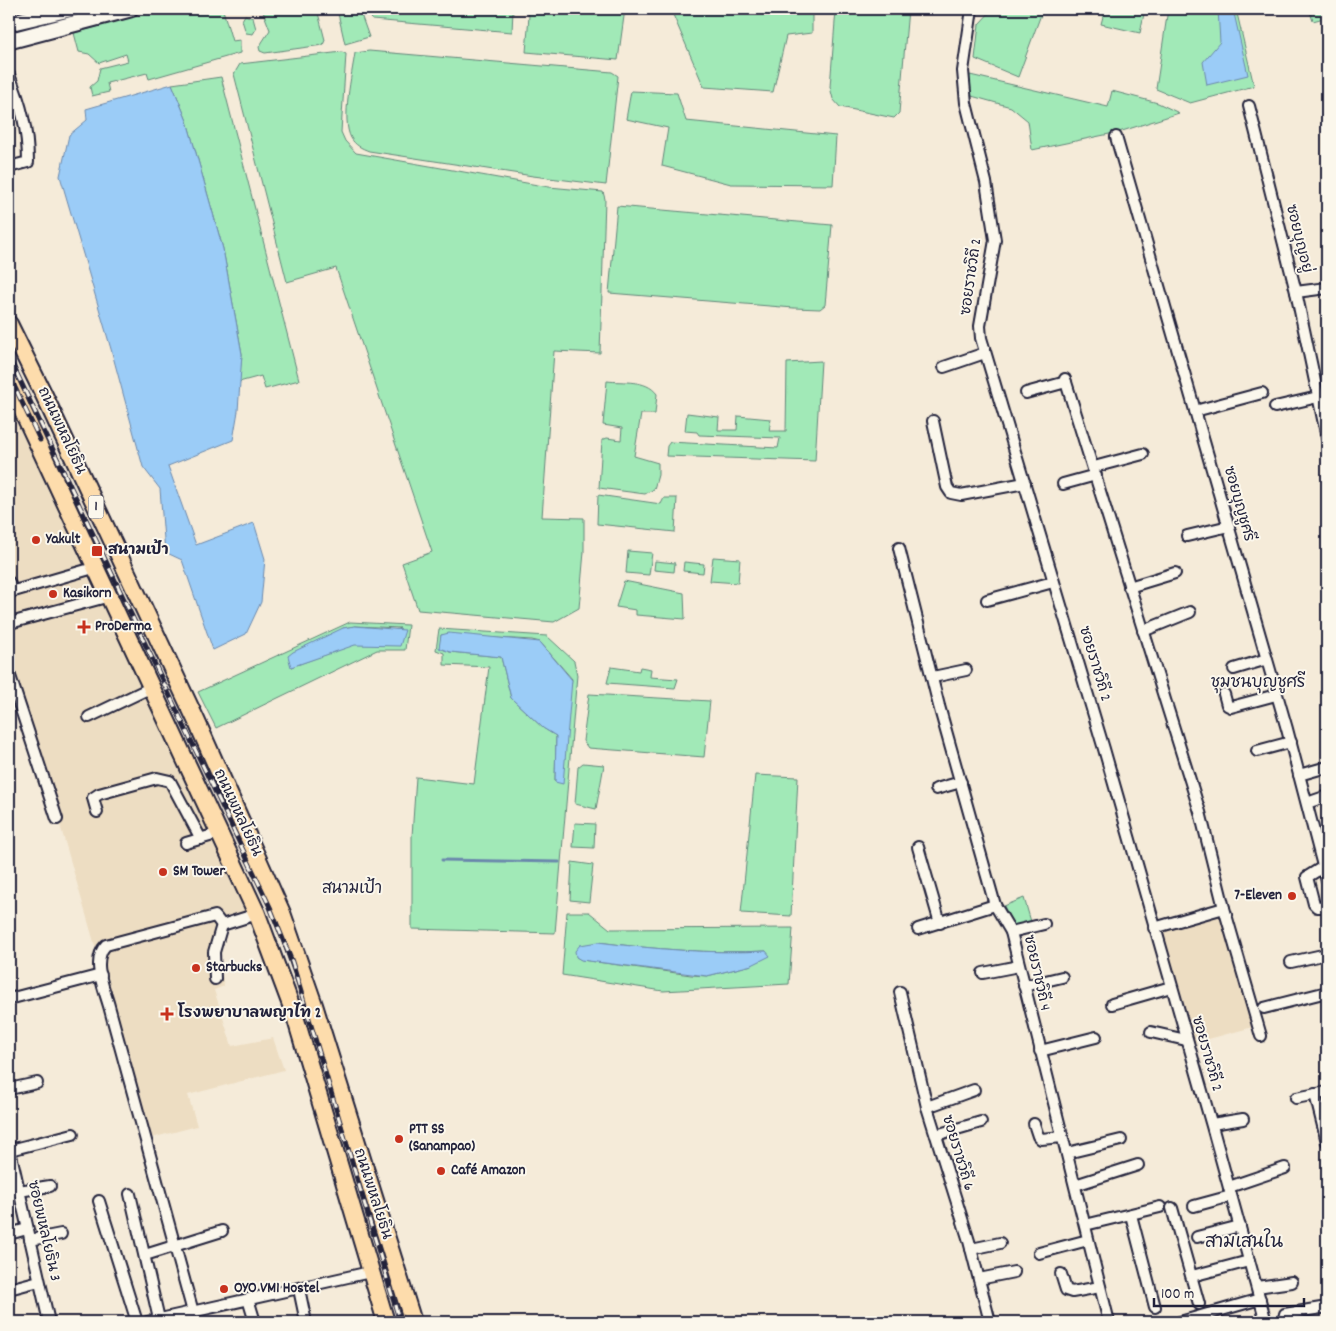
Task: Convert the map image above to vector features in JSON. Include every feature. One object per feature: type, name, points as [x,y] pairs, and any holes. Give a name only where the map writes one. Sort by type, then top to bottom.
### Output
[{"type":"main road","name":"ถนนพหลโยธิน","points":[[9,324],[182,692],[266,876],[294,944],[413,1322]]},
{"type":"main road","name":"ถนนพหลโยธิน","points":[[9,382],[97,567],[257,914],[294,1013],[386,1322]]},
{"type":"main road","points":[[160,703],[182,692]]},
{"type":"main road","points":[[336,1156],[358,1150]]},
{"type":"street","points":[[9,23],[30,13],[69,9]]},
{"type":"street","points":[[9,41],[129,9]]},
{"type":"street","name":"ซอยราชวิถี 2","points":[[972,9],[963,72],[966,103],[986,182],[994,240],[980,326],[985,353],[1025,482],[1212,1124],[1266,1322]]},
{"type":"street","points":[[30,13],[35,34]]},
{"type":"street","points":[[9,76],[19,100],[27,130],[28,162],[9,167]]},
{"type":"street","name":"ซอยบุญอยู่","points":[[1249,106],[1296,292],[1327,438]]},
{"type":"street","name":"ซอยบุญชูศรี","points":[[1116,137],[1291,742],[1327,881]]},
{"type":"street","points":[[1296,292],[1327,288]]},
{"type":"street","points":[[944,367],[985,353]]},
{"type":"street","points":[[1026,393],[1065,381],[1095,471],[1129,587],[1200,812],[1224,908],[1262,1036]]},
{"type":"street","points":[[1195,411],[1262,393]]},
{"type":"street","points":[[1275,407],[1318,396]]},
{"type":"street","points":[[933,421],[947,487],[951,492],[961,495],[1025,482]]},
{"type":"street","points":[[1063,484],[1143,454]]},
{"type":"street","points":[[1187,536],[1229,526]]},
{"type":"street","name":"ซอยราชวิถี 4","points":[[899,548],[995,905],[1011,932],[1109,1322]]},
{"type":"street","points":[[9,582],[10,588],[14,591],[97,567]]},
{"type":"street","points":[[1129,587],[1176,573]]},
{"type":"street","points":[[987,600],[1053,582]]},
{"type":"street","points":[[10,623],[110,596]]},
{"type":"street","points":[[1143,631],[1190,612]]},
{"type":"street","points":[[1234,670],[1266,659]]},
{"type":"street","points":[[933,676],[966,670]]},
{"type":"street","points":[[9,673],[57,819]]},
{"type":"street","points":[[89,717],[152,687]]},
{"type":"street","points":[[1224,694],[1227,705],[1231,707],[1276,695]]},
{"type":"street","points":[[1257,751],[1291,742]]},
{"type":"street","points":[[1299,775],[1327,767]]},
{"type":"street","points":[[97,812],[93,798],[99,794],[157,778],[170,781],[201,839]]},
{"type":"street","points":[[936,789],[961,782]]},
{"type":"street","points":[[1307,803],[1327,796]]},
{"type":"street","points":[[186,843],[220,833]]},
{"type":"street","points":[[918,847],[940,923]]},
{"type":"street","points":[[1323,867],[1307,877],[1314,904],[1317,907],[1327,907]]},
{"type":"street","points":[[918,930],[995,905]]},
{"type":"street","points":[[1154,928],[1224,908]]},
{"type":"street","points":[[222,926],[257,914]]},
{"type":"street","points":[[193,1312],[101,975],[99,960],[101,950],[106,945],[215,916],[222,926]]},
{"type":"street","points":[[1011,932],[1044,924]]},
{"type":"street","points":[[215,980],[214,952],[222,926]]},
{"type":"street","points":[[1291,962],[1327,954]]},
{"type":"street","points":[[982,973],[1019,966]]},
{"type":"street","points":[[9,999],[101,975]]},
{"type":"street","points":[[1024,986],[1062,977]]},
{"type":"street","points":[[1112,1004],[1171,987]]},
{"type":"street","name":"ซอยราชวิถี 6","points":[[900,992],[927,1106],[971,1249],[990,1322]]},
{"type":"street","points":[[1264,1008],[1327,992]]},
{"type":"street","points":[[1151,1032],[1186,1040]]},
{"type":"street","points":[[1040,1051],[1096,1037]]},
{"type":"street","points":[[9,1089],[36,1083]]},
{"type":"street","points":[[927,1106],[974,1090]]},
{"type":"street","points":[[1296,1098],[1327,1092]]},
{"type":"street","points":[[1315,1094],[1327,1142]]},
{"type":"street","points":[[1212,1124],[1243,1119]]},
{"type":"street","points":[[936,1135],[981,1122]]},
{"type":"street","points":[[1034,1124],[1041,1139],[1062,1137]]},
{"type":"street","points":[[9,1148],[73,1134]]},
{"type":"street","points":[[1066,1153],[1121,1140]]},
{"type":"street","name":"ซอยพหลโยธิน 3","points":[[9,1148],[49,1322]]},
{"type":"street","points":[[1075,1185],[1138,1165]]},
{"type":"street","points":[[1194,1206],[1285,1168]]},
{"type":"street","points":[[19,1191],[50,1186]]},
{"type":"street","points":[[130,1194],[159,1320]]},
{"type":"street","points":[[99,1201],[137,1322]]},
{"type":"street","points":[[1085,1225],[1160,1207]]},
{"type":"street","points":[[1172,1208],[1199,1304]]},
{"type":"street","points":[[1131,1215],[1155,1307]]},
{"type":"street","points":[[1197,1238],[1240,1226]]},
{"type":"street","points":[[145,1255],[222,1231]]},
{"type":"street","points":[[9,1234],[61,1234]]},
{"type":"street","points":[[1039,1253],[1088,1240]]},
{"type":"street","points":[[971,1249],[1000,1243]]},
{"type":"street","points":[[1192,1276],[1250,1261]]},
{"type":"street","points":[[147,1322],[370,1272]]},
{"type":"street","points":[[979,1279],[1014,1272]]},
{"type":"street","points":[[1061,1274],[1066,1290],[1072,1292],[1100,1287]]},
{"type":"street","points":[[9,1289],[39,1281]]},
{"type":"street","points":[[1257,1287],[1292,1282]]},
{"type":"street","points":[[299,1289],[306,1322]]},
{"type":"street","points":[[248,1299],[255,1322]]},
{"type":"street","points":[[1180,1322],[1260,1299]]},
{"type":"street","points":[[1283,1322],[1285,1314],[1327,1307]]},
{"type":"shaded area","points":[[9,394],[244,904],[250,922],[228,926],[217,948],[224,986],[214,990],[232,1046],[273,1038],[284,1070],[188,1095],[197,1126],[144,1140],[96,949],[9,649]]},
{"type":"shaded area","points":[[1223,912],[1253,1027],[1190,1044],[1160,929]]},
{"type":"green space","points":[[163,9],[225,9],[223,10],[232,41],[240,40],[240,53],[149,79],[147,73],[107,83],[109,92],[92,96],[90,87],[97,81],[100,68],[128,61],[126,54],[99,63],[89,54],[79,52],[74,33]]},
{"type":"green space","points":[[262,9],[317,9],[325,40],[323,45],[265,53],[260,51],[259,47],[270,30]]},
{"type":"green space","points":[[337,9],[359,9],[369,37],[345,44]]},
{"type":"green space","points":[[369,9],[513,10],[512,32],[372,20]]},
{"type":"green space","points":[[527,9],[625,9],[618,60],[526,52],[529,16]]},
{"type":"green space","points":[[812,9],[812,33],[786,36],[773,92],[704,87],[671,10]]},
{"type":"green space","points":[[836,9],[908,9],[899,113],[894,118],[840,107],[833,99],[830,87]]},
{"type":"green space","points":[[993,9],[1043,9],[1018,77],[975,59],[979,24]]},
{"type":"green space","points":[[1105,9],[1145,9],[1140,33],[1101,24]]},
{"type":"green space","points":[[1168,9],[1236,9],[1254,86],[1190,103],[1156,89]]},
{"type":"green space","points":[[1309,9],[1327,9],[1327,17],[1313,21]]},
{"type":"green space","points":[[245,15],[253,18],[256,29],[253,34],[246,33],[242,20]]},
{"type":"green space","points":[[369,51],[612,72],[618,76],[606,185],[369,151],[361,147],[354,143],[348,130],[347,109],[355,53]]},
{"type":"green space","points":[[342,52],[346,54],[341,132],[345,141],[356,153],[549,187],[603,192],[605,199],[600,353],[554,351],[542,517],[584,518],[584,552],[579,608],[554,622],[418,610],[402,563],[432,552],[336,268],[287,282],[234,74],[240,64]]},
{"type":"green space","points":[[970,75],[1108,107],[1112,91],[1158,103],[1179,113],[1119,132],[1032,150],[1028,121],[1011,107],[968,95]]},
{"type":"green space","points":[[221,77],[299,380],[265,389],[261,376],[239,382],[242,354],[223,249],[187,121],[172,84]]},
{"type":"green space","points":[[631,91],[677,93],[686,121],[836,136],[833,185],[731,184],[662,166],[668,128],[626,119]]},
{"type":"green space","points":[[617,206],[832,225],[825,305],[820,309],[794,308],[609,293]]},
{"type":"green space","points":[[821,361],[815,461],[666,456],[667,446],[670,442],[778,448],[780,438],[699,435],[697,432],[685,431],[687,413],[719,417],[718,430],[737,430],[738,416],[771,419],[769,431],[786,431],[787,363]]},
{"type":"green space","points":[[607,381],[641,384],[652,389],[657,394],[655,414],[641,414],[634,456],[658,463],[658,475],[654,489],[645,494],[599,488],[602,440],[607,438],[621,440],[622,428],[603,425]]},
{"type":"green space","points":[[598,495],[661,504],[664,498],[677,498],[675,532],[597,524]]},
{"type":"green space","points":[[628,551],[652,553],[649,575],[626,573]]},
{"type":"green space","points":[[713,557],[740,559],[738,583],[710,581]]},
{"type":"green space","points":[[655,561],[675,563],[674,572],[654,570]]},
{"type":"green space","points":[[684,562],[704,564],[703,573],[683,571]]},
{"type":"green space","points":[[624,581],[684,593],[685,619],[636,615],[636,610],[616,607]]},
{"type":"green space","points":[[350,622],[408,625],[405,650],[377,650],[216,728],[198,692]],"holes":[[[355,626],[400,628],[291,667],[343,628]]]},
{"type":"green space","points":[[439,629],[547,636],[574,661],[577,675],[555,933],[412,929],[412,836],[416,777],[474,784],[489,667],[444,665],[444,653],[436,650]],"holes":[[[441,635],[540,642],[572,679],[555,782],[556,736],[543,728],[511,698],[501,657],[450,652],[440,648]]]},
{"type":"green space","points":[[611,667],[639,671],[640,667],[651,669],[650,677],[678,679],[675,688],[607,683]]},
{"type":"green space","points":[[589,694],[710,701],[704,757],[588,748],[583,741]]},
{"type":"green space","points":[[583,763],[604,765],[596,809],[575,804],[578,767]]},
{"type":"green space","points":[[755,775],[798,777],[791,916],[741,913]]},
{"type":"green space","points":[[575,823],[595,824],[594,848],[573,847]]},
{"type":"green space","points":[[572,862],[593,865],[589,902],[570,900]]},
{"type":"green space","points":[[1024,898],[1032,925],[1015,930],[1004,906]]},
{"type":"green space","points":[[567,912],[589,912],[610,929],[793,928],[789,984],[663,991],[562,975]],"holes":[[[598,942],[660,949],[766,951],[752,965],[707,976],[582,960],[576,957]]]},
{"type":"water","points":[[1218,9],[1233,9],[1248,75],[1207,85],[1203,62],[1220,42]]},
{"type":"water","points":[[172,84],[187,121],[223,249],[242,354],[238,411],[233,440],[168,466],[196,545],[254,523],[265,559],[261,602],[246,634],[213,650],[182,560],[165,552],[160,489],[143,467],[111,349],[60,176],[69,135],[87,120],[86,109]]},
{"type":"water","points":[[355,626],[405,630],[400,646],[355,645],[291,667],[288,656],[293,652],[343,628]]},
{"type":"water","points":[[449,633],[540,642],[572,680],[563,784],[555,782],[556,736],[543,728],[511,698],[501,657],[450,652],[439,648],[441,635]]},
{"type":"water","points":[[598,942],[682,950],[766,951],[770,956],[752,965],[707,976],[581,960],[576,957],[575,951],[580,945]]},
{"type":"waterway","points":[[442,860],[559,862]]},
{"type":"railway","points":[[9,357],[270,907],[292,962],[400,1322]]},
{"type":"railway","points":[[9,375],[40,440]]},
{"type":"place","name":"Yakult","points":[[36,540]]},
{"type":"place","name":"สนามเป้า","points":[[97,551]]},
{"type":"place","name":"Kasikorn","points":[[53,594]]},
{"type":"place","name":"ProDerma","points":[[84,627]]},
{"type":"place","name":"SM Tower","points":[[163,872]]},
{"type":"place","name":"7-Eleven","points":[[1292,896]]},
{"type":"place","name":"Starbucks","points":[[196,968]]},
{"type":"place","name":"โรงพยาบาลพญาไท 2","points":[[167,1014]]},
{"type":"place","name":"PTT SS (Sanampao)","points":[[399,1139]]},
{"type":"place","name":"Café Amazon","points":[[441,1171]]},
{"type":"place","name":"OYO VM1 Hostel","points":[[224,1289]]},
{"type":"district","name":"ชุมชนบุญชูศรี","points":[[1258,683]]},
{"type":"district","name":"สนามเป้า","points":[[352,889]]},
{"type":"district","name":"สามเสนใน","points":[[1244,1243]]}]
